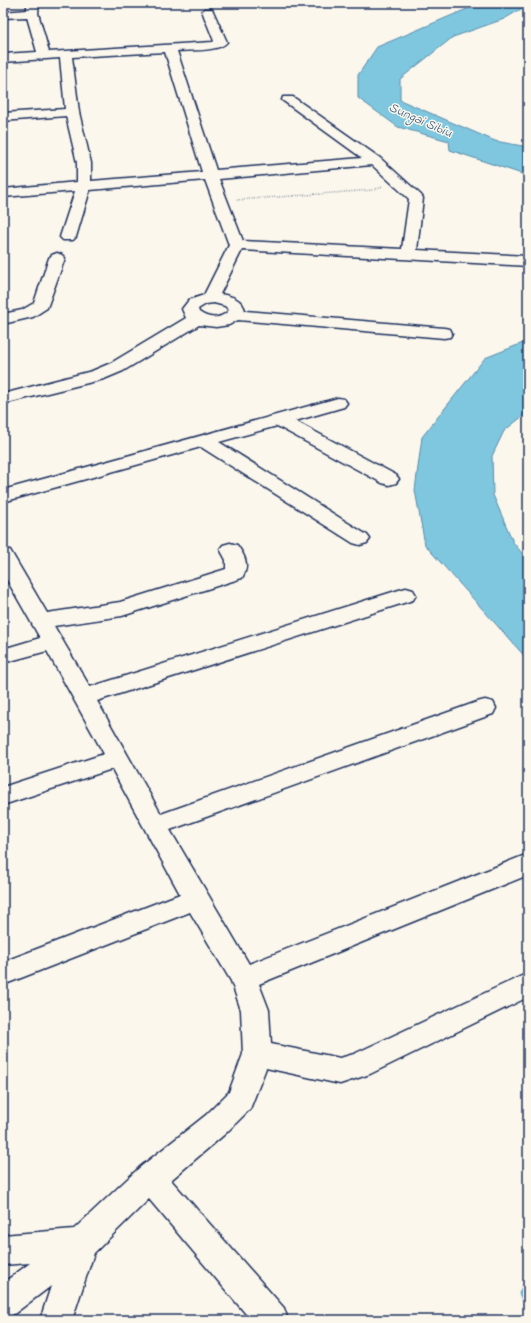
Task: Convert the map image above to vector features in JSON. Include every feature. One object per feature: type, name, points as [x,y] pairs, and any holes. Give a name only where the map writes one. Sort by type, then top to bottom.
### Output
[{"type":"street","points":[[3,15],[33,8],[44,56]]},
{"type":"street","points":[[3,58],[66,56],[170,49],[220,43],[208,11]]},
{"type":"street","points":[[170,49],[219,202],[237,245],[210,298]]},
{"type":"street","points":[[66,56],[72,112],[84,163],[84,186],[68,237]]},
{"type":"street","points":[[288,100],[375,161],[401,182],[416,198],[408,255]]},
{"type":"street","points":[[3,117],[72,112]]},
{"type":"street","points":[[3,193],[375,161]]},
{"type":"street","points":[[237,245],[528,260]]},
{"type":"street","points":[[3,319],[27,314],[41,305],[57,258]]},
{"type":"street","points":[[235,315],[237,308],[232,302],[210,298],[201,300],[191,306],[190,312],[197,319],[205,321],[218,322],[227,320],[235,315],[444,333]]},
{"type":"street","points":[[3,399],[98,375],[117,367],[197,319]]},
{"type":"street","points":[[3,496],[338,403]]},
{"type":"street","points":[[278,419],[389,479]]},
{"type":"street","points":[[203,440],[360,539]]},
{"type":"street","points":[[3,656],[47,631],[235,573],[238,566],[237,559],[230,549]]},
{"type":"street","points":[[3,555],[156,825],[196,899],[243,978],[255,1010],[257,1054],[240,1100],[216,1124],[150,1178],[81,1244],[3,1303]]},
{"type":"street","points":[[84,697],[406,595]]},
{"type":"street","points":[[156,825],[485,708]]},
{"type":"street","points":[[3,796],[118,758]]},
{"type":"street","points":[[243,978],[528,864]]},
{"type":"street","points":[[3,974],[196,899]]},
{"type":"street","points":[[257,1054],[340,1071],[360,1065],[528,984]]},
{"type":"street","points":[[150,1178],[272,1320]]},
{"type":"street","points":[[3,1250],[81,1244]]},
{"type":"street","points":[[56,1320],[81,1244]]},
{"type":"path","points":[[219,202],[373,190],[401,182]]},
{"type":"water","name":"Sungai Sibiu","points":[[481,3],[528,3],[528,5],[504,19],[453,37],[400,79],[400,100],[495,141],[528,147],[528,176],[450,150],[449,141],[398,127],[358,98],[358,75],[377,47]]},
{"type":"water","points":[[528,341],[528,412],[504,431],[492,456],[493,495],[513,542],[528,561],[528,660],[425,545],[415,490],[422,437],[485,358]]},
{"type":"water","points":[[528,1275],[528,1311],[519,1293]]}]
